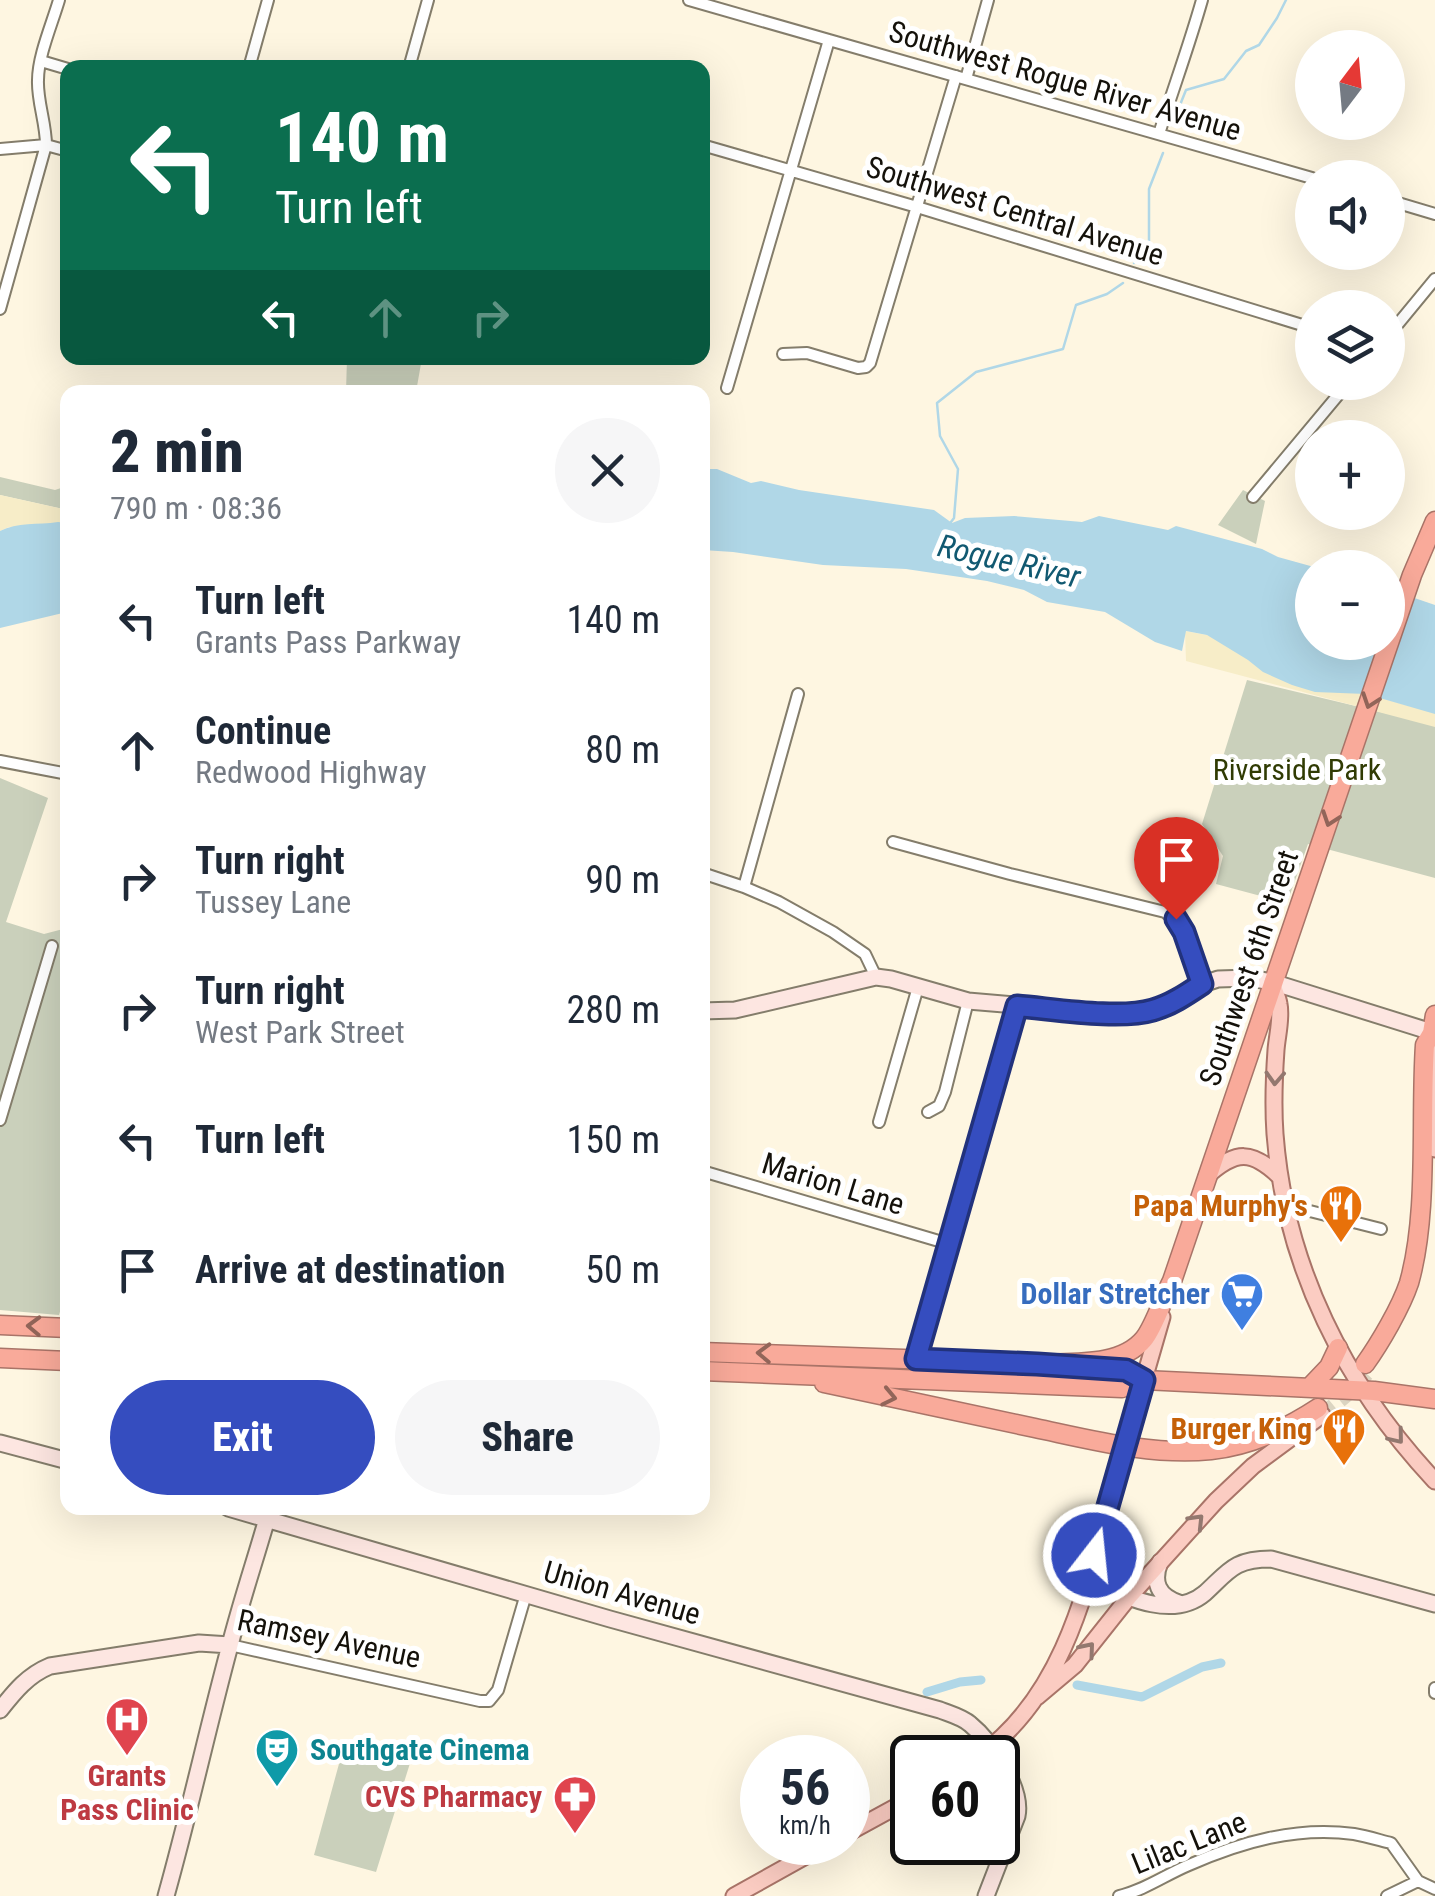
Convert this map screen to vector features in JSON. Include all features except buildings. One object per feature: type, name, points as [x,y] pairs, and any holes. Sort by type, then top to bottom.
[{"type":"highway","name":"Southwest 6th Street","points":[[1172,1281],[1412,575],[1435,521]]},
{"type":"highway","points":[[1368,1366],[1408,1286],[1415,1254],[1425,1045],[1434,1027]]},
{"type":"highway","points":[[1037,1364],[1103,1360],[1125,1354],[1144,1340],[1172,1281]]},
{"type":"highway","points":[[0,1325],[60,1328]]},
{"type":"highway","points":[[1309,1388],[1329,1366],[1338,1348]]},
{"type":"highway","points":[[710,1352],[1037,1364],[1126,1370],[1144,1380]]},
{"type":"highway","points":[[0,1358],[60,1360]]},
{"type":"highway","points":[[710,1371],[1122,1388],[1144,1380],[1362,1390],[1435,1399]]},
{"type":"highway","points":[[759,1372],[1167,1452],[1213,1450],[1252,1440],[1320,1411]]},
{"type":"main road","points":[[1272,982],[1280,1006],[1274,1086],[1280,1177],[1314,1298],[1362,1390],[1401,1444],[1435,1481]]},
{"type":"main road","points":[[1434,1027],[1435,1149]]},
{"type":"main road","points":[[1207,1176],[1223,1161],[1237,1156],[1253,1157],[1280,1177]]},
{"type":"main road","name":"Southwest 6th Street","points":[[1037,1697],[1067,1641],[1088,1579],[1172,1281]]},
{"type":"main road","points":[[1002,1735],[1075,1664],[1128,1597],[1253,1466],[1320,1411]]},
{"type":"main road","points":[[734,1896],[790,1865]]},
{"type":"street","points":[[0,309],[46,145],[38,86],[58,0]]},
{"type":"street","points":[[251,60],[268,0]]},
{"type":"street","points":[[411,60],[428,0]]},
{"type":"street","name":"Southwest Rogue River Avenue","points":[[689,0],[1295,173]]},
{"type":"street","points":[[783,354],[798,352],[850,367],[866,367],[988,0]]},
{"type":"street","points":[[1159,134],[1202,0]]},
{"type":"street","points":[[726,388],[828,40]]},
{"type":"street","points":[[41,61],[60,67]]},
{"type":"street","points":[[0,149],[46,145],[60,149]]},
{"type":"street","name":"Southwest Central Avenue","points":[[710,147],[917,206],[1295,323]]},
{"type":"street","points":[[1405,205],[1435,214]]},
{"type":"street","points":[[1405,315],[1435,278]]},
{"type":"street","points":[[1253,497],[1334,400]]},
{"type":"street","points":[[744,886],[798,694]]},
{"type":"street","points":[[0,761],[60,772]]},
{"type":"street","points":[[894,842],[1165,912],[1180,924],[1202,984]]},
{"type":"street","points":[[710,875],[744,886],[854,944],[865,954],[876,977]]},
{"type":"street","points":[[0,1120],[52,946]]},
{"type":"street","points":[[710,1010],[735,1010],[876,977],[968,1002],[1134,1014],[1166,1005],[1202,984],[1239,976],[1434,1027]]},
{"type":"street","points":[[879,1122],[918,987]]},
{"type":"street","points":[[928,1112],[939,1106],[946,1092],[968,1002]]},
{"type":"street","points":[[916,1359],[1017,1006]]},
{"type":"street","name":"Marion Lane","points":[[710,1173],[949,1244]]},
{"type":"street","points":[[1286,1205],[1381,1229]]},
{"type":"street","points":[[0,1442],[60,1459]]},
{"type":"street","points":[[166,1896],[267,1515]]},
{"type":"street","name":"Union Avenue","points":[[274,1515],[526,1594],[940,1710],[966,1720],[981,1735]]},
{"type":"street","points":[[1088,1579],[1128,1597],[1160,1605],[1179,1603],[1204,1593],[1228,1568],[1255,1559],[1270,1559],[1435,1604]]},
{"type":"street","points":[[1160,1562],[1156,1585],[1164,1596],[1179,1603]]},
{"type":"street","name":"Ramsey Avenue","points":[[0,1710],[18,1687],[50,1666],[199,1643],[230,1645],[489,1701],[498,1690],[526,1594]]},
{"type":"street","name":"Lilac Lane","points":[[1119,1896],[1136,1892],[1243,1843],[1294,1833],[1354,1834],[1391,1843],[1418,1882]]},
{"type":"street","points":[[986,1896],[997,1865]]},
{"type":"street","points":[[1387,1896],[1418,1882],[1435,1889]]},
{"type":"green space","points":[[347,365],[421,365],[417,385],[346,385]]},
{"type":"green space","points":[[0,477],[60,488],[60,508],[0,495]]},
{"type":"green space","points":[[1243,490],[1265,501],[1256,544],[1218,525]]},
{"type":"green space","name":"Riverside Park","points":[[1247,680],[1435,725],[1435,878],[1308,844],[1287,903],[1216,884],[1223,856],[1202,824]]},
{"type":"green space","points":[[0,778],[48,798],[6,922],[44,934],[60,930],[60,1312],[59,1315],[0,1310]]},
{"type":"green space","points":[[345,1742],[411,1760],[376,1872],[314,1855]]},
{"type":"sand","points":[[0,495],[60,508],[60,524],[0,531]]},
{"type":"sand","points":[[1185,631],[1207,635],[1366,694],[1435,713],[1435,727],[1186,661]]},
{"type":"water","name":"Rogue River","points":[[710,469],[751,483],[761,481],[934,510],[952,523],[965,518],[1014,516],[1082,522],[1099,516],[1168,530],[1176,526],[1262,549],[1295,562],[1295,660],[1405,660],[1405,595],[1435,605],[1435,714],[1366,694],[1315,692],[1263,672],[1207,635],[1186,631],[1182,651],[1155,642],[1105,612],[1047,602],[1024,590],[906,569],[823,565],[710,550]]},
{"type":"water","points":[[60,522],[60,614],[0,628],[0,531]]},
{"type":"waterway","points":[[1172,125],[1186,90],[1224,79],[1246,51],[1259,45],[1286,0]]},
{"type":"waterway","points":[[1134,263],[1149,246],[1149,189],[1163,153]]},
{"type":"waterway","name":"Rogue River","points":[[951,522],[958,469],[940,436],[937,403],[976,372],[1063,349],[1076,305],[1107,294],[1123,283]]},
{"type":"waterway","points":[[1077,1685],[1142,1697],[1202,1667],[1221,1663]]},
{"type":"waterway","points":[[927,1692],[981,1680]]},
{"type":"tunnel","points":[[1322,1415],[1371,1369]]},
{"type":"place","name":"Papa Murphy's","points":[[1341,1244]]},
{"type":"place","name":"Dollar Stretcher","points":[[1242,1332]]},
{"type":"place","name":"Burger King","points":[[1344,1467]]},
{"type":"place","name":"Grants Pass Clinic","points":[[127,1757]]},
{"type":"place","name":"Southgate Cinema","points":[[277,1788]]},
{"type":"place","name":"CVS Pharmacy","points":[[575,1835]]},
{"type":"route","points":[[1094,1555],[1144,1380],[1126,1370],[916,1359],[1017,1006],[1134,1014],[1181,998],[1202,984],[1176,919]]}]
